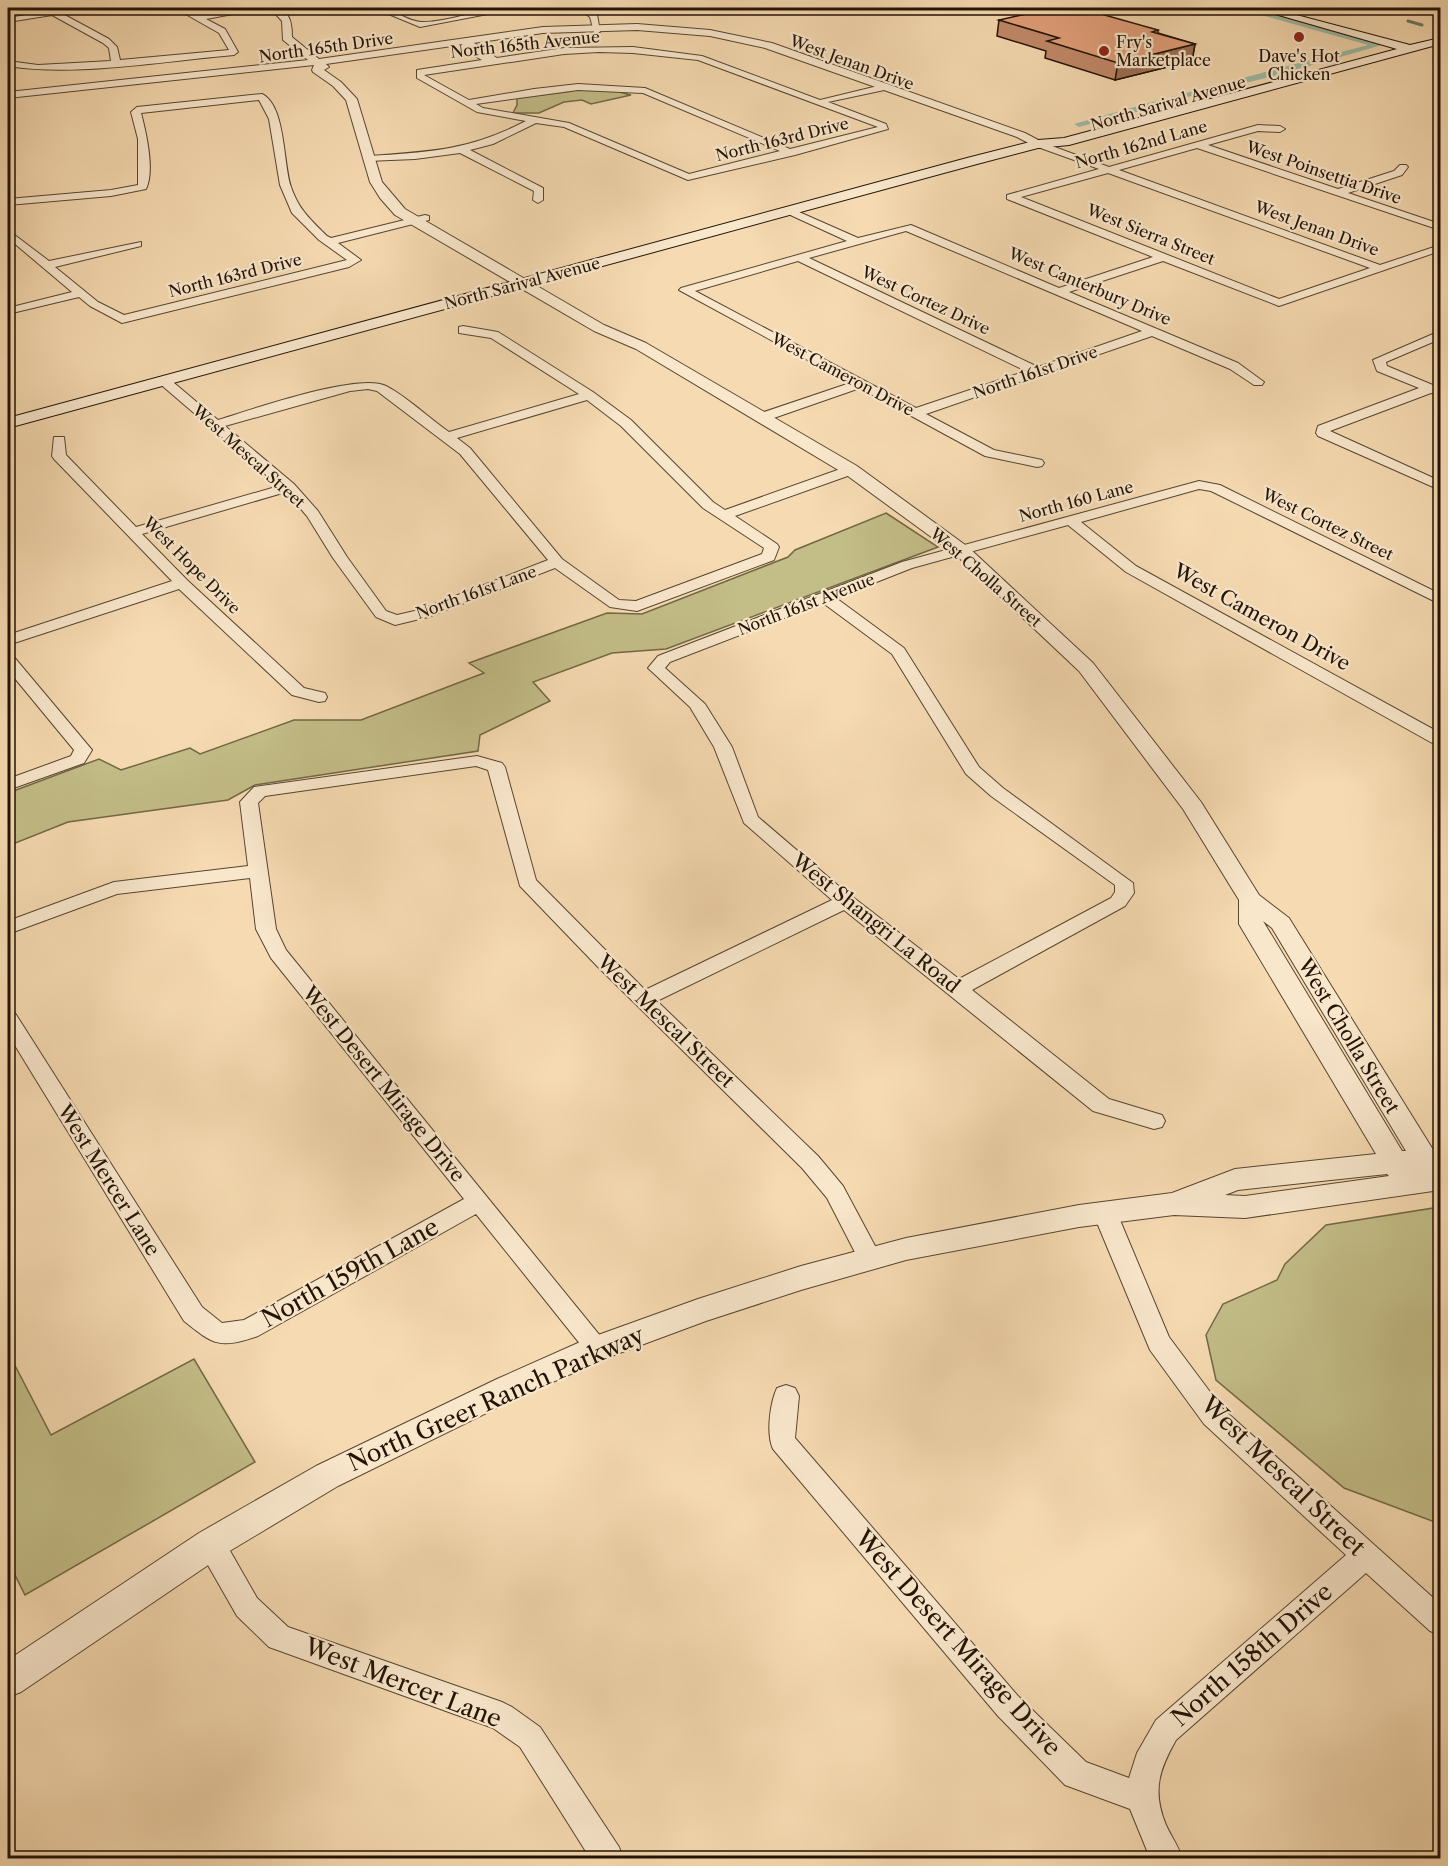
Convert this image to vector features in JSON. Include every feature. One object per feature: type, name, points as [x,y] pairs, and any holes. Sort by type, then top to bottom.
[{"type":"main road","points":[[1259,8],[1412,50],[1439,52]]},
{"type":"main road","points":[[1289,8],[1428,45],[1439,52]]},
{"type":"main road","name":"North Sarival Avenue","points":[[1038,144],[1050,136],[1440,30]]},
{"type":"main road","name":"North Sarival Avenue","points":[[8,423],[1038,144],[1064,142],[1440,41]]},
{"type":"main road","points":[[1143,121],[1139,118],[1179,106],[1171,103]]},
{"type":"street","points":[[8,20],[79,8]]},
{"type":"street","points":[[179,8],[200,18],[261,8]]},
{"type":"street","name":"West Cholla Street","points":[[274,8],[285,16],[290,25],[287,38],[318,64],[345,81],[364,102]]},
{"type":"street","points":[[378,8],[420,26],[515,8]]},
{"type":"street","points":[[581,8],[594,16],[597,28]]},
{"type":"street","points":[[53,12],[106,41],[113,47],[116,63]]},
{"type":"street","name":"North 165th Drive","points":[[21,67],[60,68],[234,51],[222,31],[200,18]]},
{"type":"street","name":"North 165th Drive","points":[[461,43],[509,34],[597,28],[651,29]]},
{"type":"street","name":"North 165th Drive","points":[[8,97],[318,64],[461,43],[597,28]]},
{"type":"street","name":"West Jenan Drive","points":[[651,29],[695,34],[751,45],[1038,144],[1382,269]]},
{"type":"street","points":[[461,43],[489,62]]},
{"type":"street","name":"North 165th Avenue","points":[[465,104],[420,76],[420,72],[564,51],[633,50],[699,58],[822,102]]},
{"type":"street","points":[[8,64],[21,67]]},
{"type":"street","name":"West Cholla Street","points":[[318,64],[317,70],[344,90],[351,99],[380,158],[376,182],[384,195],[400,212],[422,221],[528,281],[599,328],[636,343],[851,470],[962,551],[1086,667],[1193,807],[1251,900],[1281,923],[1436,1169]]},
{"type":"street","points":[[8,74],[21,67]]},
{"type":"street","points":[[465,104],[566,87],[605,85],[645,91],[792,153]]},
{"type":"street","points":[[822,102],[880,88]]},
{"type":"street","points":[[8,202],[111,193],[141,187],[144,182],[143,140],[136,112],[140,109],[262,97],[274,119],[285,185],[297,213],[313,230],[332,243],[422,221]]},
{"type":"street","name":"North 163rd Drive","points":[[536,119],[578,128],[688,177],[883,129],[883,126],[822,102]]},
{"type":"street","points":[[465,104],[480,110],[536,119]]},
{"type":"street","points":[[380,158],[460,149],[491,141],[536,119]]},
{"type":"street","name":"North 162nd Lane","points":[[1011,197],[1258,128],[1280,129]]},
{"type":"street","name":"West Poinsettia Drive","points":[[1198,145],[1440,227]]},
{"type":"street","points":[[460,149],[539,190],[538,200]]},
{"type":"street","points":[[1337,193],[1398,173],[1402,167]]},
{"type":"street","name":"West Cholla Street","points":[[394,189],[422,221]]},
{"type":"street","name":"West Sierra Street","points":[[1011,197],[1279,303],[1382,269]]},
{"type":"street","points":[[790,211],[857,241]]},
{"type":"street","name":"West Canterbury Drive","points":[[857,241],[907,227],[1234,366],[1258,382]]},
{"type":"street","points":[[8,233],[81,293]]},
{"type":"street","points":[[799,258],[857,241]]},
{"type":"street","name":"North 163rd Drive","points":[[81,293],[122,319],[334,268],[355,260],[332,243]]},
{"type":"street","points":[[48,265],[137,244]]},
{"type":"street","points":[[1382,269],[1440,248]]},
{"type":"street","points":[[1060,291],[1164,257]]},
{"type":"street","name":"West Cameron Drive","points":[[799,258],[685,290],[990,453],[1037,463]]},
{"type":"street","name":"West Cortez Drive","points":[[799,258],[1039,372]]},
{"type":"street","points":[[8,311],[81,293]]},
{"type":"street","points":[[217,424],[349,387],[368,385],[381,388],[465,452],[557,562],[615,604],[636,606],[769,557],[772,547],[708,505],[626,423],[589,394],[494,335],[463,330]]},
{"type":"street","name":"North 161st Drive","points":[[915,413],[1154,331]]},
{"type":"street","points":[[1436,390],[1381,368],[1379,360],[1440,335]]},
{"type":"street","name":"West Mescal Street","points":[[163,380],[289,487],[313,514],[340,558],[381,614],[395,620]]},
{"type":"street","points":[[763,417],[860,384]]},
{"type":"street","points":[[1436,390],[1323,429],[1323,433],[1440,486]]},
{"type":"street","points":[[447,437],[589,394]]},
{"type":"street","name":"West Hope Drive","points":[[59,440],[59,456],[182,583],[298,692],[319,696]]},
{"type":"street","points":[[725,515],[851,470]]},
{"type":"street","name":"North 160 Lane","points":[[962,551],[1199,486]]},
{"type":"street","name":"West Cortez Street","points":[[1199,486],[1215,488],[1440,600]]},
{"type":"street","points":[[133,532],[289,487]]},
{"type":"street","name":"West Cameron Drive","points":[[1070,520],[1131,569],[1440,740]]},
{"type":"street","name":"North 161st Avenue","points":[[656,668],[664,658],[823,596],[907,565],[962,551]]},
{"type":"street","name":"North 161st Lane","points":[[395,620],[423,614],[557,562]]},
{"type":"street","points":[[8,640],[182,583]]},
{"type":"street","points":[[823,596],[898,651],[972,770],[997,792],[1124,883],[1125,893],[1118,902],[957,988]]},
{"type":"street","points":[[8,660],[83,750],[78,759],[8,785]]},
{"type":"street","name":"West Shangri La Road","points":[[656,668],[697,704],[723,747],[750,819],[846,902],[957,988],[1101,1106],[1154,1121]]},
{"type":"street","name":"West Mescal Street","points":[[260,791],[477,761],[496,767],[527,882],[810,1162],[835,1192],[870,1259]]},
{"type":"street","name":"West Desert Mirage Drive","points":[[260,791],[249,802],[266,929],[278,953],[598,1348]]},
{"type":"street","points":[[8,928],[114,888],[258,871]]},
{"type":"street","name":"West Cholla Street","points":[[1251,900],[1251,924],[1402,1173]]},
{"type":"street","points":[[643,999],[846,902]]},
{"type":"street","name":"West Mercer Lane","points":[[8,1018],[193,1314],[218,1334]]},
{"type":"street","name":"North Greer Ranch Parkway","points":[[8,1680],[211,1544],[327,1476],[508,1388],[598,1348],[710,1308],[870,1259],[928,1244],[1105,1213],[1174,1204],[1245,1207],[1402,1173],[1436,1169]]},
{"type":"street","name":"North 159th Lane","points":[[218,1334],[249,1329],[479,1201]]},
{"type":"street","name":"West Mescal Street","points":[[1105,1213],[1159,1343],[1213,1416],[1440,1623]]},
{"type":"street","name":"West Desert Mirage Drive","points":[[786,1396],[782,1442],[1008,1706],[1076,1774],[1143,1798]]},
{"type":"street","name":"West Mercer Lane","points":[[211,1544],[247,1606],[279,1636],[502,1717],[530,1737],[608,1858]]},
{"type":"street","name":"North 158th Drive","points":[[1143,1798],[1146,1770],[1166,1730],[1366,1555]]},
{"type":"street","points":[[1143,1798],[1156,1841],[1167,1858]]},
{"type":"shaded area","points":[[573,88],[604,88],[631,95],[591,104],[582,100],[564,102],[539,113],[513,113],[517,105],[517,98],[572,91]]},
{"type":"shaded area","points":[[886,513],[938,547],[666,649],[612,653],[533,682],[550,701],[480,735],[478,751],[255,785],[228,800],[68,822],[8,846],[8,793],[99,759],[121,770],[190,748],[200,754],[294,720],[361,720],[484,673],[469,663],[607,613],[642,614],[788,557],[795,550]]},
{"type":"shaded area","points":[[1440,1207],[1440,1524],[1344,1488],[1216,1380],[1206,1335],[1223,1304],[1277,1280],[1285,1264],[1326,1225]]},
{"type":"shaded area","points":[[8,1352],[51,1435],[194,1359],[255,1462],[25,1595],[8,1561]]},
{"type":"building","points":[[1054,8],[1094,12],[1158,30],[1152,32],[1195,44],[1118,63],[1047,41],[1059,38],[999,20]]},
{"type":"waterway","points":[[1240,8],[1378,45],[1267,75]]},
{"type":"waterway","points":[[1408,21],[1422,25]]},
{"type":"waterway","points":[[1174,99],[1260,76]]},
{"type":"waterway","points":[[1079,124],[1163,102]]},
{"type":"place","name":"Dave's Hot Chicken","points":[[1299,37]]},
{"type":"place","name":"Fry's Marketplace","points":[[1104,51]]}]
